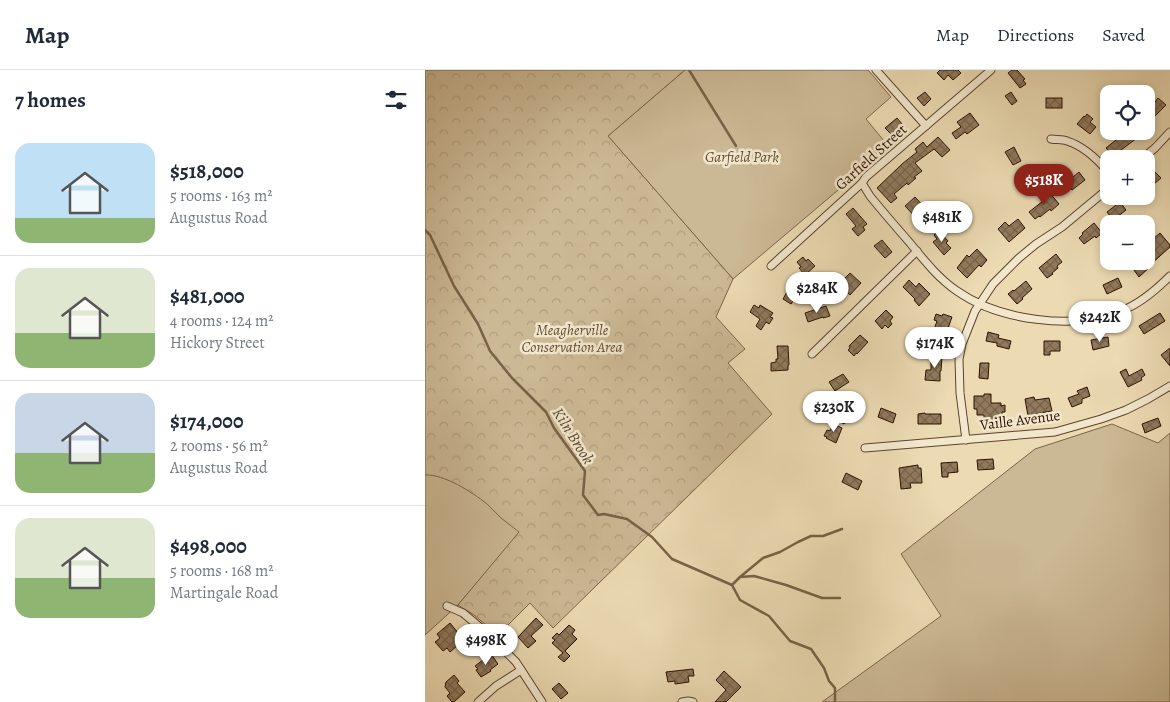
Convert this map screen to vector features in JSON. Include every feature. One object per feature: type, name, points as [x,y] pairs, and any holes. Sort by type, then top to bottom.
[{"type":"street","points":[[876,70],[926,126]]},
{"type":"street","name":"Garfield Street","points":[[771,266],[862,183],[866,177],[991,70]]},
{"type":"street","points":[[1153,150],[1170,132]]},
{"type":"street","points":[[1051,139],[1067,141],[1081,148],[1100,162]]},
{"type":"street","points":[[862,183],[870,196],[935,273],[958,292],[1003,314],[1039,320],[1079,321],[1100,318],[1121,312],[1155,290],[1170,276]]},
{"type":"street","points":[[966,440],[960,393],[959,359],[962,344],[975,311],[993,284],[1019,258],[1062,227],[1100,195]]},
{"type":"street","points":[[812,354],[917,251]]},
{"type":"street","name":"Vaille Avenue","points":[[865,448],[1055,432],[1126,410],[1170,386]]},
{"type":"street","points":[[447,606],[463,613],[488,634],[516,662],[542,702]]},
{"type":"street","points":[[478,702],[496,686],[521,670]]},
{"type":"street","points":[[682,702],[693,702]]},
{"type":"green space","name":"Meagherville Conservation Area","points":[[425,70],[685,70],[608,136],[733,279],[716,317],[745,349],[728,363],[772,414],[553,628],[530,603],[498,635],[474,615],[458,605],[519,532],[487,504],[466,489],[441,477],[425,475]]},
{"type":"green space","name":"Garfield Park","points":[[685,70],[868,70],[891,97],[866,119],[889,147],[733,279],[608,136]]},
{"type":"green space","points":[[425,393],[533,517],[458,605],[425,635]]},
{"type":"green space","points":[[1112,424],[1158,443],[1170,433],[1170,702],[822,702],[941,616],[901,554],[1035,449]]},
{"type":"building","points":[[940,70],[958,70],[961,73],[953,80],[948,75],[944,80],[937,73]]},
{"type":"building","points":[[1012,70],[1017,70],[1025,79],[1023,80],[1026,84],[1020,88],[1008,73]]},
{"type":"building","points":[[925,92],[931,99],[924,106],[917,98]]},
{"type":"building","points":[[1011,92],[1017,101],[1012,105],[1005,96]]},
{"type":"building","points":[[1046,98],[1062,98],[1062,108],[1046,108]]},
{"type":"building","points":[[1158,98],[1166,105],[1155,116],[1155,102]]},
{"type":"building","points":[[970,113],[979,125],[956,139],[952,133],[961,127],[957,122]]},
{"type":"building","points":[[1087,114],[1093,119],[1090,122],[1096,127],[1090,134],[1077,124]]},
{"type":"building","points":[[897,118],[903,125],[892,135],[885,128]]},
{"type":"building","points":[[938,137],[950,150],[942,157],[934,149],[915,163],[922,171],[908,185],[907,183],[894,194],[897,198],[891,203],[877,188],[917,152],[915,149],[923,142],[927,147]]},
{"type":"building","points":[[1116,140],[1134,140],[1121,150],[1108,150],[1106,148]]},
{"type":"building","points":[[1014,147],[1021,161],[1013,165],[1005,152]]},
{"type":"building","points":[[1079,172],[1085,180],[1072,190],[1063,179],[1070,173],[1073,177]]},
{"type":"building","points":[[1155,172],[1161,178],[1155,183]]},
{"type":"building","points":[[1049,192],[1059,204],[1051,211],[1050,209],[1035,219],[1029,212],[1043,201],[1041,199]]},
{"type":"building","points":[[915,197],[931,214],[921,223],[905,206]]},
{"type":"building","points":[[1116,205],[1122,205],[1126,210],[1120,215],[1109,215],[1107,212]]},
{"type":"building","points":[[853,208],[867,224],[863,227],[865,230],[858,236],[852,229],[856,226],[846,214]]},
{"type":"building","points":[[1018,219],[1025,228],[1009,242],[998,229],[1005,222],[1009,226]]},
{"type":"building","points":[[1094,223],[1100,230],[1100,235],[1084,244],[1079,238]]},
{"type":"building","points":[[939,231],[948,241],[946,243],[951,248],[944,255],[933,242],[937,239],[934,235]]},
{"type":"building","points":[[1160,233],[1170,247],[1155,260],[1155,237]]},
{"type":"building","points":[[882,240],[892,252],[885,258],[874,246]]},
{"type":"building","points":[[977,249],[987,260],[981,267],[979,265],[967,278],[957,268],[967,255],[969,257]]},
{"type":"building","points":[[1056,254],[1062,262],[1057,266],[1058,268],[1053,274],[1047,278],[1039,268]]},
{"type":"building","points":[[803,257],[815,266],[805,275],[797,262]]},
{"type":"building","points":[[1134,270],[1147,270],[1139,277]]},
{"type":"building","points":[[850,273],[861,283],[850,295],[839,284]]},
{"type":"building","points":[[1118,278],[1122,287],[1107,294],[1103,285]]},
{"type":"building","points":[[909,280],[916,287],[919,283],[930,294],[919,306],[903,287]]},
{"type":"building","points":[[1026,281],[1032,289],[1017,304],[1008,294]]},
{"type":"building","points":[[788,290],[797,295],[791,304],[783,299]]},
{"type":"building","points":[[754,305],[759,308],[760,305],[773,313],[770,317],[773,318],[769,324],[766,322],[761,330],[756,326],[760,319],[750,312]]},
{"type":"building","points":[[826,306],[830,316],[808,322],[805,313]]},
{"type":"building","points":[[886,310],[893,317],[890,321],[892,324],[888,328],[885,325],[882,329],[875,321]]},
{"type":"building","points":[[1160,313],[1165,321],[1144,334],[1139,326]]},
{"type":"building","points":[[936,314],[952,317],[946,334],[944,334],[942,339],[932,335],[937,321],[934,320]]},
{"type":"building","points":[[988,332],[999,335],[998,338],[1011,341],[1009,349],[997,346],[997,343],[986,341]]},
{"type":"building","points":[[860,335],[868,342],[854,356],[848,350],[849,346]]},
{"type":"building","points":[[1108,337],[1109,346],[1093,350],[1091,340]]},
{"type":"building","points":[[1044,341],[1060,341],[1060,351],[1050,351],[1050,355],[1044,355]]},
{"type":"building","points":[[777,346],[788,346],[788,370],[771,371],[771,363],[776,362],[776,359],[778,359]]},
{"type":"building","points":[[1170,348],[1170,366],[1161,355]]},
{"type":"building","points":[[931,356],[942,356],[940,381],[925,380],[926,370],[931,370]]},
{"type":"building","points":[[980,363],[989,363],[988,379],[979,378]]},
{"type":"building","points":[[1126,369],[1129,376],[1142,369],[1145,375],[1141,378],[1142,380],[1128,387],[1120,372]]},
{"type":"building","points":[[843,374],[849,382],[835,391],[829,382]]},
{"type":"building","points":[[1087,387],[1090,396],[1082,399],[1082,403],[1072,407],[1068,398],[1079,394],[1077,391]]},
{"type":"building","points":[[984,394],[991,394],[991,403],[1001,403],[1001,406],[1005,405],[1005,412],[1002,412],[1002,418],[990,420],[984,419],[984,415],[977,415],[977,409],[974,409],[974,396],[984,396]]},
{"type":"building","points":[[1034,397],[1035,400],[1049,398],[1052,411],[1028,416],[1025,399]]},
{"type":"building","points":[[881,408],[896,414],[893,423],[878,417]]},
{"type":"building","points":[[847,411],[851,420],[843,424],[839,415]]},
{"type":"building","points":[[918,414],[941,414],[941,424],[918,424]]},
{"type":"building","points":[[1158,418],[1161,426],[1145,433],[1142,424]]},
{"type":"building","points":[[833,424],[842,428],[836,443],[824,436],[827,430],[830,431]]},
{"type":"building","points":[[993,459],[994,469],[978,470],[977,460]]},
{"type":"building","points":[[957,462],[958,472],[948,473],[948,477],[942,477],[941,463]]},
{"type":"building","points":[[918,465],[918,468],[921,468],[922,483],[910,483],[911,488],[901,489],[899,468]]},
{"type":"building","points":[[846,473],[862,481],[858,490],[842,482]]},
{"type":"building","points":[[536,618],[543,625],[531,636],[536,641],[528,648],[518,637]]},
{"type":"building","points":[[450,623],[459,634],[460,632],[466,638],[450,652],[447,648],[443,651],[435,642],[440,638],[437,634]]},
{"type":"building","points":[[569,625],[575,630],[572,634],[577,639],[565,651],[570,656],[564,662],[558,657],[563,653],[552,643],[555,640],[552,638],[557,633],[559,635]]},
{"type":"building","points":[[491,654],[498,664],[481,677],[475,666]]},
{"type":"building","points":[[693,669],[694,676],[688,676],[689,682],[675,684],[675,681],[668,682],[666,672]]},
{"type":"building","points":[[724,671],[741,687],[726,702],[715,702],[726,690],[716,680]]},
{"type":"building","points":[[454,675],[459,681],[457,683],[465,692],[452,702],[447,696],[450,693],[445,687],[446,682]]},
{"type":"building","points":[[559,683],[568,693],[561,699],[552,689]]},
{"type":"waterway","points":[[689,70],[736,146]]},
{"type":"waterway","name":"Kiln Brook","points":[[425,230],[430,235],[454,286],[478,324],[490,351],[512,378],[546,412],[554,428],[585,471],[583,495],[598,515],[604,514],[627,519],[652,537],[672,559],[732,585],[740,600],[769,616],[790,641],[811,649],[835,688],[835,702]]},
{"type":"waterway","points":[[740,577],[763,558],[780,552],[811,536],[823,536],[842,529]]},
{"type":"waterway","points":[[732,585],[740,577],[754,576],[822,598],[840,598]]}]
